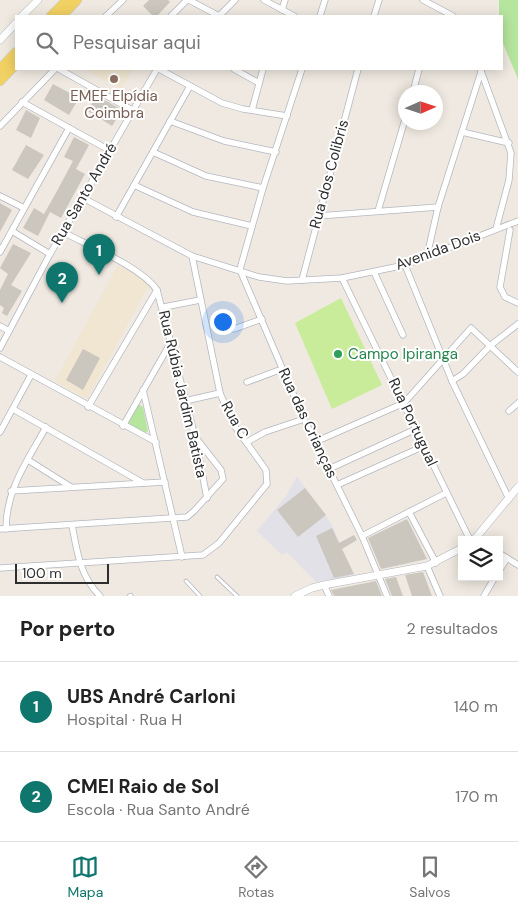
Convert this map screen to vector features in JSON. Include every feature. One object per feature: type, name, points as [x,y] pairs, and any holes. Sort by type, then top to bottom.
[{"type":"main road","points":[[52,15],[67,0]]},
{"type":"main road","points":[[63,15],[77,0]]},
{"type":"main road","points":[[0,68],[15,53]]},
{"type":"main road","points":[[0,81],[15,65]]},
{"type":"street","points":[[23,15],[38,0]]},
{"type":"street","points":[[107,15],[123,0]]},
{"type":"street","points":[[172,15],[188,0],[217,15]]},
{"type":"street","points":[[220,15],[235,0]]},
{"type":"street","points":[[264,0],[292,15]]},
{"type":"street","points":[[282,10],[285,0]]},
{"type":"street","points":[[320,15],[325,0]]},
{"type":"street","points":[[374,15],[379,0]]},
{"type":"street","points":[[423,0],[451,15]]},
{"type":"street","points":[[435,15],[437,8]]},
{"type":"street","points":[[0,40],[15,24]]},
{"type":"street","points":[[0,126],[54,70]]},
{"type":"street","points":[[61,70],[132,110]]},
{"type":"street","name":"Rua Santo André","points":[[0,348],[50,254],[132,110],[157,70]]},
{"type":"street","points":[[160,70],[230,106],[287,116]]},
{"type":"street","points":[[236,70],[259,83]]},
{"type":"street","points":[[252,110],[263,70]]},
{"type":"street","points":[[240,270],[263,188],[302,70]]},
{"type":"street","name":"Rua dos Colibris","points":[[302,280],[358,70]]},
{"type":"street","points":[[414,85],[420,70]]},
{"type":"street","points":[[427,256],[438,207],[481,70]]},
{"type":"street","points":[[481,70],[509,143],[512,162],[496,229]]},
{"type":"street","points":[[116,216],[190,86]]},
{"type":"street","points":[[22,102],[109,150]]},
{"type":"street","points":[[170,121],[224,142],[276,152]]},
{"type":"street","points":[[0,252],[69,128]]},
{"type":"street","points":[[378,211],[402,130]]},
{"type":"street","points":[[462,132],[509,143]]},
{"type":"street","points":[[153,152],[206,176],[263,188]]},
{"type":"street","points":[[134,185],[193,212],[252,226]]},
{"type":"street","points":[[0,196],[24,208]]},
{"type":"street","name":"Avenida Dois","points":[[83,198],[192,256],[270,279],[342,278],[374,272],[405,265],[496,229],[518,231]]},
{"type":"street","points":[[318,216],[438,207]]},
{"type":"street","points":[[496,229],[518,221]]},
{"type":"street","points":[[510,230],[500,287],[505,297],[518,303]]},
{"type":"street","points":[[12,231],[50,254]]},
{"type":"street","points":[[63,232],[135,270],[147,278],[157,290],[88,407]]},
{"type":"street","name":"Rua C","points":[[182,557],[203,555],[219,543],[267,484],[266,470],[234,424],[220,393],[192,256]]},
{"type":"street","points":[[405,265],[442,359],[509,498]]},
{"type":"street","name":"Rua das Crianças","points":[[240,270],[304,419],[362,536],[387,596]]},
{"type":"street","points":[[374,272],[403,335]]},
{"type":"street","name":"Rua Portugual","points":[[342,278],[446,493],[473,536]]},
{"type":"street","name":"Rua Rúbia Jardim Batista","points":[[157,290],[164,307],[195,437],[207,498]]},
{"type":"street","points":[[164,307],[200,300]]},
{"type":"street","points":[[234,329],[262,319]]},
{"type":"street","points":[[452,381],[470,368],[491,345],[518,324]]},
{"type":"street","points":[[0,326],[9,332]]},
{"type":"street","points":[[315,442],[404,403],[424,383],[442,359],[469,329],[473,329],[518,372]]},
{"type":"street","points":[[123,426],[171,342]]},
{"type":"street","points":[[0,357],[88,407],[156,442]]},
{"type":"street","points":[[247,382],[282,368]]},
{"type":"street","points":[[0,432],[32,375]]},
{"type":"street","points":[[0,568],[182,557],[175,519],[144,390]]},
{"type":"street","points":[[185,401],[220,393]]},
{"type":"street","points":[[509,411],[518,403]]},
{"type":"street","points":[[13,409],[143,483]]},
{"type":"street","points":[[247,442],[265,432],[304,419]]},
{"type":"street","points":[[46,427],[12,491],[3,529],[186,517],[221,484],[224,475],[195,437]]},
{"type":"street","points":[[329,469],[416,429]]},
{"type":"street","points":[[337,485],[424,446]]},
{"type":"street","points":[[28,460],[71,487]]},
{"type":"street","points":[[12,491],[165,482]]},
{"type":"street","points":[[477,536],[518,487]]},
{"type":"street","points":[[362,536],[446,493]]},
{"type":"street","points":[[409,512],[436,563]]},
{"type":"street","points":[[72,524],[80,564],[87,580],[100,596]]},
{"type":"street","points":[[295,596],[324,584],[427,566],[458,550]]},
{"type":"street","points":[[503,556],[518,565]]},
{"type":"street","points":[[503,564],[507,558]]},
{"type":"street","points":[[427,566],[440,596]]},
{"type":"street","points":[[484,596],[493,581]]},
{"type":"street","points":[[324,584],[329,596]]},
{"type":"lane","points":[[217,576],[237,596]]},
{"type":"lane","points":[[186,581],[200,596]]},
{"type":"shaded area","name":"EMEF Elpídia Coimbra","points":[[87,70],[131,70],[121,89]]},
{"type":"shaded area","points":[[118,265],[150,283],[87,399],[55,381]]},
{"type":"shaded area","points":[[297,476],[332,525],[354,576],[316,582],[287,552],[282,555],[257,531],[286,496]]},
{"type":"green space","points":[[499,0],[518,0],[518,79],[503,43],[503,15],[499,15]]},
{"type":"green space","name":"Campo Ipiranga","points":[[341,298],[382,385],[332,409],[295,323]]},
{"type":"green space","points":[[138,404],[143,407],[148,431],[145,433],[126,424]]},
{"type":"building","points":[[149,0],[168,0],[170,2],[158,15],[152,15],[143,6]]},
{"type":"building","points":[[53,84],[79,98],[69,115],[44,100]]},
{"type":"building","points":[[96,95],[122,110],[112,126],[88,111]]},
{"type":"building","points":[[26,110],[40,118],[31,138],[16,130]]},
{"type":"building","points":[[74,137],[89,145],[76,169],[85,174],[61,218],[50,212],[38,236],[23,228],[34,208],[44,214],[57,191],[73,161],[64,157]]},
{"type":"building","points":[[26,145],[44,155],[28,179],[12,170]]},
{"type":"building","points":[[0,203],[12,210],[0,232]]},
{"type":"building","points":[[13,244],[31,253],[11,285],[22,291],[7,316],[2,313],[4,308],[0,305],[0,290],[8,274],[0,268]]},
{"type":"building","points":[[83,349],[100,358],[83,390],[66,380]]},
{"type":"building","points":[[305,488],[326,515],[298,537],[277,510]]},
{"type":"building","points":[[407,519],[427,559],[381,569],[368,538]]},
{"type":"building","points":[[332,528],[339,543],[354,535],[357,540],[342,549],[354,574],[334,578],[316,536]]},
{"type":"building","points":[[423,572],[432,596],[412,596],[405,575]]},
{"type":"building","points":[[396,577],[403,596],[392,596],[385,579]]},
{"type":"building","points":[[376,581],[382,596],[334,596],[331,590]]},
{"type":"place","name":"EMEF Elpídia Coimbra","points":[[114,79]]},
{"type":"place","name":"UBS André Carloni","points":[[99,275]]},
{"type":"place","name":"CMEI Raio de Sol","points":[[62,303]]},
{"type":"place","name":"Campo Ipiranga","points":[[338,354]]}]
